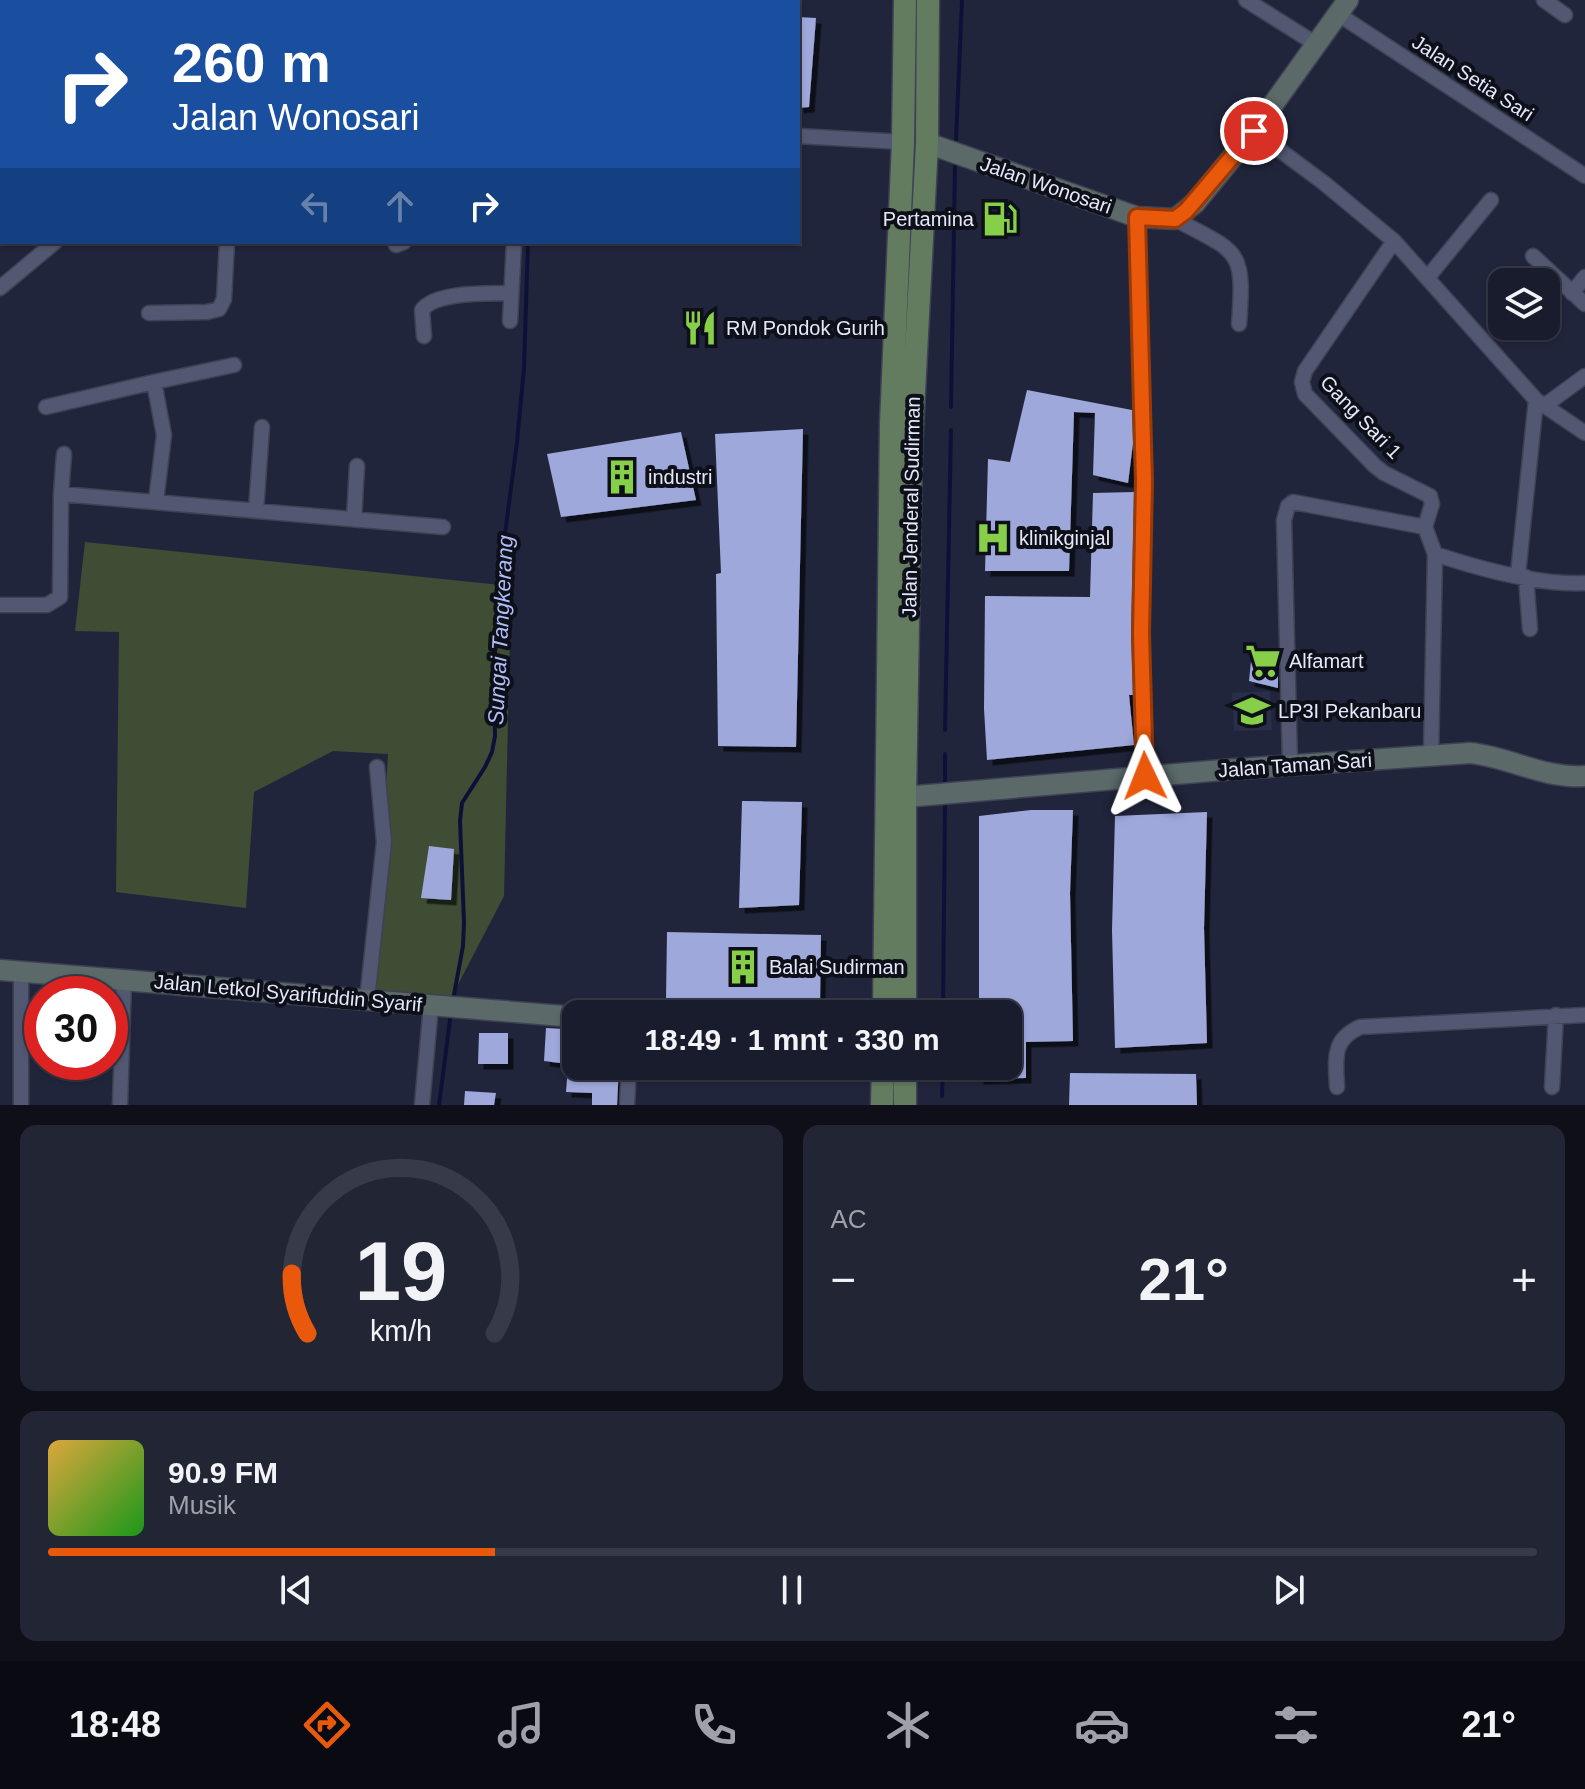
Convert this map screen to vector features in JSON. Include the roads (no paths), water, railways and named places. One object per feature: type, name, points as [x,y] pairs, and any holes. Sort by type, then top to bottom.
[{"type":"main road","name":"Jalan Jenderal Sudirman","points":[[884,1000],[891,424],[903,142],[905,0]]},
{"type":"main road","name":"Jalan Jenderal Sudirman","points":[[905,1000],[911,449],[927,143],[928,0]]},
{"type":"main road","points":[[882,1105],[883,1080]]},
{"type":"main road","points":[[905,1080],[905,1105]]},
{"type":"street","points":[[1246,0],[1316,44]]},
{"type":"street","points":[[1544,0],[1565,15]]},
{"type":"street","points":[[1239,324],[1242,292],[1236,257],[1223,246],[1175,219],[1195,203],[1254,131],[1343,7]]},
{"type":"street","name":"Jalan Setia Sari","points":[[1343,7],[1585,176]]},
{"type":"street","points":[[1254,131],[1394,241],[1540,403],[1585,433]]},
{"type":"street","points":[[800,136],[903,142]]},
{"type":"street","name":"Jalan Wonosari","points":[[927,143],[1137,217],[1175,219]]},
{"type":"street","points":[[1428,277],[1491,200]]},
{"type":"street","points":[[1137,217],[1144,482],[1141,634],[1145,776]]},
{"type":"street","name":"Gang Sari 1","points":[[1394,241],[1305,371],[1302,382],[1305,394],[1375,466],[1430,496],[1432,504],[1425,527]]},
{"type":"street","points":[[0,288],[53,244]]},
{"type":"street","points":[[149,313],[219,309],[224,299],[227,244]]},
{"type":"street","points":[[510,321],[514,244]]},
{"type":"street","points":[[1533,256],[1585,304]]},
{"type":"street","points":[[1572,293],[1585,277]]},
{"type":"street","points":[[424,336],[422,310],[428,303],[452,296],[511,293]]},
{"type":"street","points":[[46,407],[234,365]]},
{"type":"street","points":[[1540,403],[1585,376]]},
{"type":"street","points":[[154,382],[164,435],[156,501]]},
{"type":"street","points":[[1530,629],[1522,576],[1540,403]]},
{"type":"street","points":[[256,510],[262,427]]},
{"type":"street","points":[[0,605],[47,605],[60,597],[64,454]]},
{"type":"street","points":[[354,519],[357,466]]},
{"type":"street","points":[[61,494],[443,527]]},
{"type":"street","points":[[1290,765],[1284,520],[1288,506],[1293,502],[1425,527],[1435,554],[1431,755]]},
{"type":"street","points":[[1435,554],[1464,564],[1522,576],[1585,583]]},
{"type":"street","name":"Jalan Taman Sari","points":[[905,797],[1470,753],[1490,755],[1562,777],[1585,776]]},
{"type":"street","points":[[367,1000],[384,842],[377,767]]},
{"type":"street","name":"Jalan Letkol Syarifuddin Syarif","points":[[0,970],[78,976]]},
{"type":"street","points":[[21,971],[21,1105]]},
{"type":"street","name":"Jalan Letkol Syarifuddin Syarif","points":[[128,980],[562,1016]]},
{"type":"street","points":[[422,1105],[434,1005]]},
{"type":"street","points":[[1552,1087],[1556,1015]]},
{"type":"street","points":[[1337,1087],[1336,1061],[1340,1041],[1347,1033],[1360,1027],[1585,1015]]},
{"type":"street","points":[[120,1105],[121,1080]]},
{"type":"street","points":[[627,1105],[628,1080]]},
{"type":"waterway","points":[[956,140],[962,0]]},
{"type":"waterway","points":[[951,407],[955,164]]},
{"type":"waterway","name":"Sungai Tangkerang","points":[[453,1000],[463,946],[462,803],[485,767],[495,736],[494,667],[500,572],[524,368],[528,244]]},
{"type":"waterway","points":[[945,730],[951,430]]},
{"type":"waterway","points":[[945,754],[945,783]]},
{"type":"waterway","points":[[943,1000],[945,803]]},
{"type":"waterway","name":"Sungai Tangkerang","points":[[439,1105],[451,1012]]},
{"type":"waterway","points":[[942,1096],[943,1080]]},
{"type":"place","name":"Pertamina","points":[[1000,219]]},
{"type":"place","name":"RM Pondok Gurih","points":[[700,328]]},
{"type":"place","name":"industri","points":[[622,477]]},
{"type":"place","name":"klinikginjal","points":[[993,538]]},
{"type":"place","name":"Alfamart","points":[[1263,661]]},
{"type":"place","name":"LP3I Pekanbaru","points":[[1252,711]]},
{"type":"place","name":"Balai Sudirman","points":[[743,967]]}]
